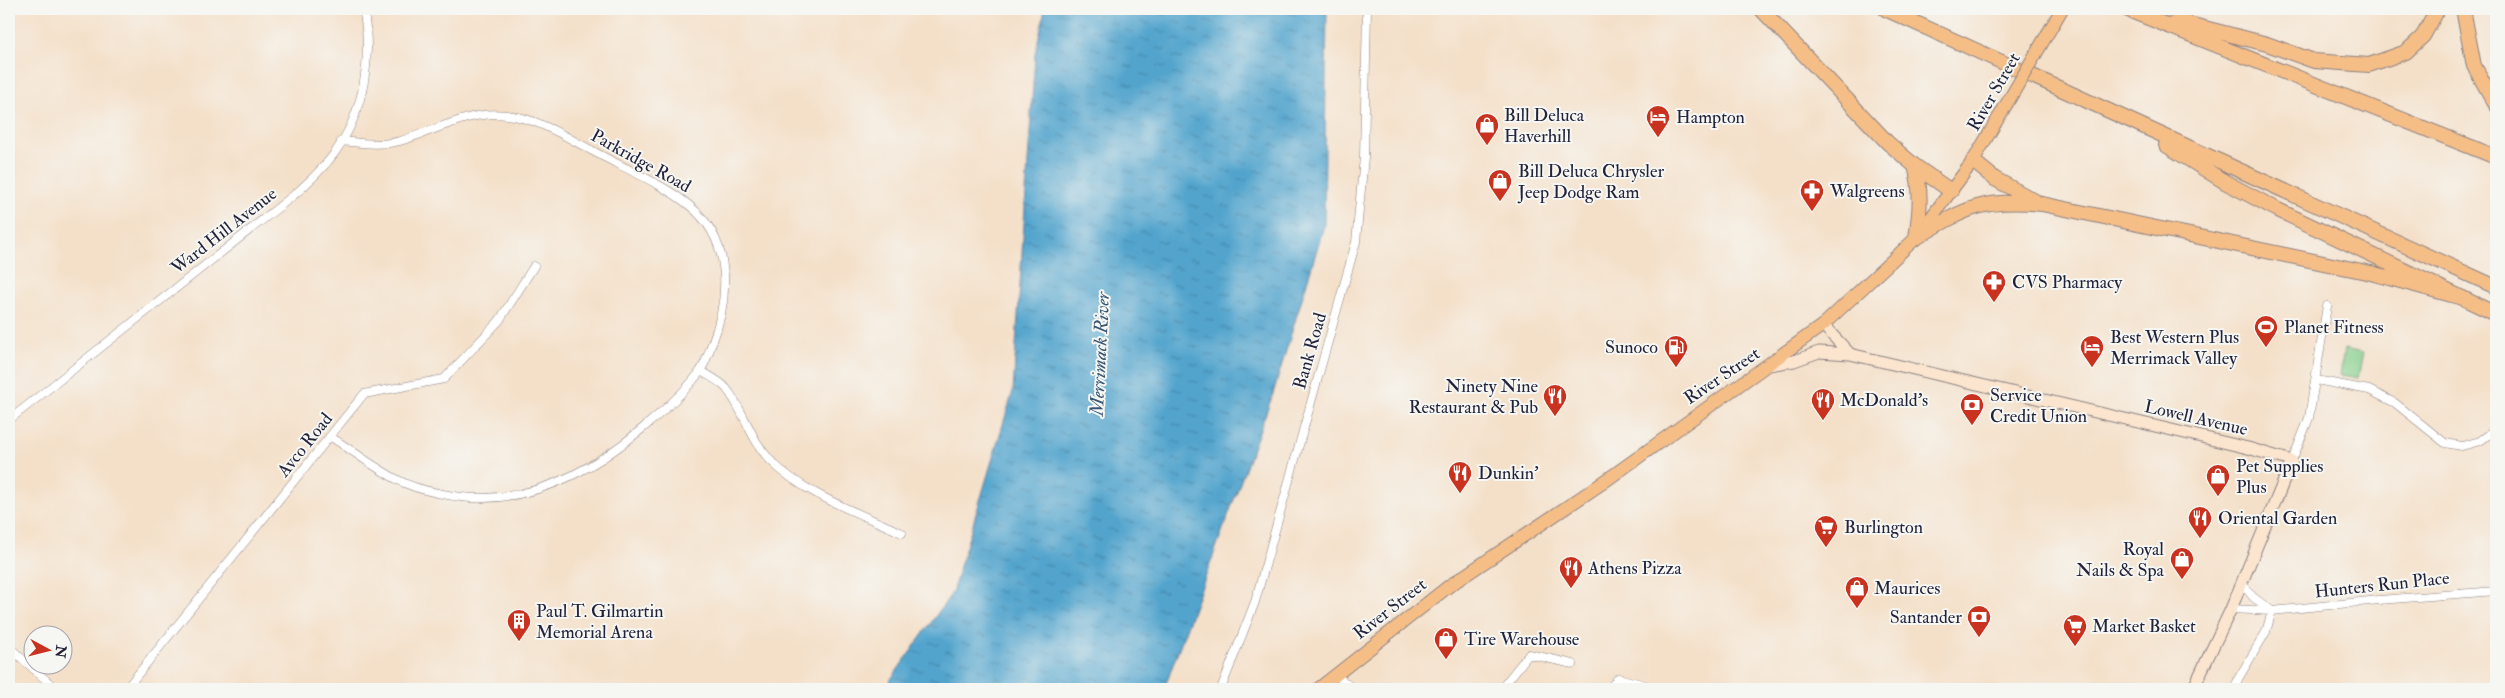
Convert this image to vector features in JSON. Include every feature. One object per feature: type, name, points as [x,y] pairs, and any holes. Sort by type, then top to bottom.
[{"type":"highway","points":[[1760,9],[1881,136],[1915,166],[1951,190]]},
{"type":"highway","points":[[1885,9],[2496,287]]},
{"type":"highway","points":[[2126,9],[2267,44],[2314,61],[2369,65],[2406,52],[2423,36],[2438,9]]},
{"type":"highway","points":[[2126,9],[2496,157]]},
{"type":"highway","points":[[2462,9],[2474,66],[2496,105]]},
{"type":"highway","points":[[2121,116],[2225,182],[2336,239],[2406,269],[2496,314]]},
{"type":"highway","points":[[1973,161],[1995,179],[2042,204]]},
{"type":"highway","points":[[1915,166],[1920,184],[1921,206],[1916,238]]},
{"type":"highway","points":[[1916,238],[1949,218],[1976,206],[1997,202],[2042,204],[2371,272],[2463,298]]},
{"type":"main road","name":"River Street","points":[[1318,689],[1448,586],[1600,484],[1823,325],[1916,238],[1973,161],[2062,9]]},
{"type":"main road","points":[[1823,325],[1850,354]]},
{"type":"main road","name":"Lowell Avenue","points":[[1769,365],[1794,361],[1819,352],[1850,354],[2248,448],[2292,462]]},
{"type":"main road","points":[[2193,689],[2231,609],[2292,462]]},
{"type":"street","name":"Ward Hill Avenue","points":[[9,420],[294,195],[320,171],[342,141],[359,104],[367,49],[363,9]]},
{"type":"street","name":"Bank Road","points":[[1220,689],[1255,602],[1356,242],[1364,157],[1367,9]]},
{"type":"street","name":"Parkridge Road","points":[[331,437],[400,481],[440,493],[482,499],[518,496],[553,485],[592,467],[633,436],[673,402],[701,371],[721,323],[726,293],[722,256],[710,231],[691,207],[656,184],[528,119],[494,114],[465,117],[400,141],[380,144],[342,141]]},
{"type":"street","name":"Avco Road","points":[[126,689],[364,394],[444,378],[499,321],[534,266]]},
{"type":"street","points":[[2292,462],[2309,418],[2326,306]]},
{"type":"street","points":[[701,371],[725,386],[741,410],[754,438],[769,459],[794,482],[902,533]]},
{"type":"street","points":[[2316,380],[2369,390],[2395,403],[2445,443],[2462,446],[2480,441],[2494,433],[2496,422]]},
{"type":"street","points":[[2235,689],[2238,680],[2266,632],[2272,611],[2253,596],[2242,583]]},
{"type":"street","name":"Hunters Run Place","points":[[2231,609],[2272,611],[2378,600],[2496,591]]},
{"type":"street","points":[[9,647],[56,689]]},
{"type":"street","points":[[1501,689],[1529,654],[1573,664]]},
{"type":"street","points":[[1335,675],[1354,689]]},
{"type":"street","points":[[1609,689],[1618,678],[1661,689]]},
{"type":"green space","points":[[2344,349],[2363,353],[2358,378],[2340,375]]},
{"type":"water","name":"Merrimack River","points":[[1045,9],[1327,9],[1324,226],[1273,394],[1164,689],[884,689],[952,593],[1013,391],[1035,54]]},
{"type":"place","name":"Hampton","points":[[1658,138]]},
{"type":"place","name":"Bill Deluca Haverhill","points":[[1487,146]]},
{"type":"place","name":"Bill Deluca Chrysler Jeep Dodge Ram","points":[[1500,202]]},
{"type":"place","name":"Walgreens","points":[[1812,212]]},
{"type":"place","name":"CVS Pharmacy","points":[[1994,303]]},
{"type":"place","name":"Planet Fitness","points":[[2266,348]]},
{"type":"place","name":"Sunoco","points":[[1676,368]]},
{"type":"place","name":"Best Western Plus Merrimack Valley","points":[[2092,368]]},
{"type":"place","name":"Ninety Nine Restaurant & Pub","points":[[1555,417]]},
{"type":"place","name":"McDonald's","points":[[1823,421]]},
{"type":"place","name":"Service Credit Union","points":[[1972,426]]},
{"type":"place","name":"Dunkin'","points":[[1460,494]]},
{"type":"place","name":"Pet Supplies Plus","points":[[2218,497]]},
{"type":"place","name":"Oriental Garden","points":[[2200,539]]},
{"type":"place","name":"Burlington","points":[[1826,548]]},
{"type":"place","name":"Royal Nails & Spa","points":[[2182,580]]},
{"type":"place","name":"Athens Pizza","points":[[1571,589]]},
{"type":"place","name":"Maurices","points":[[1857,609]]},
{"type":"place","name":"Santander","points":[[1979,638]]},
{"type":"place","name":"Paul T. Gilmartin Memorial Arena","points":[[519,642]]},
{"type":"place","name":"Market Basket","points":[[2075,647]]},
{"type":"place","name":"Tire Warehouse","points":[[1446,660]]}]
